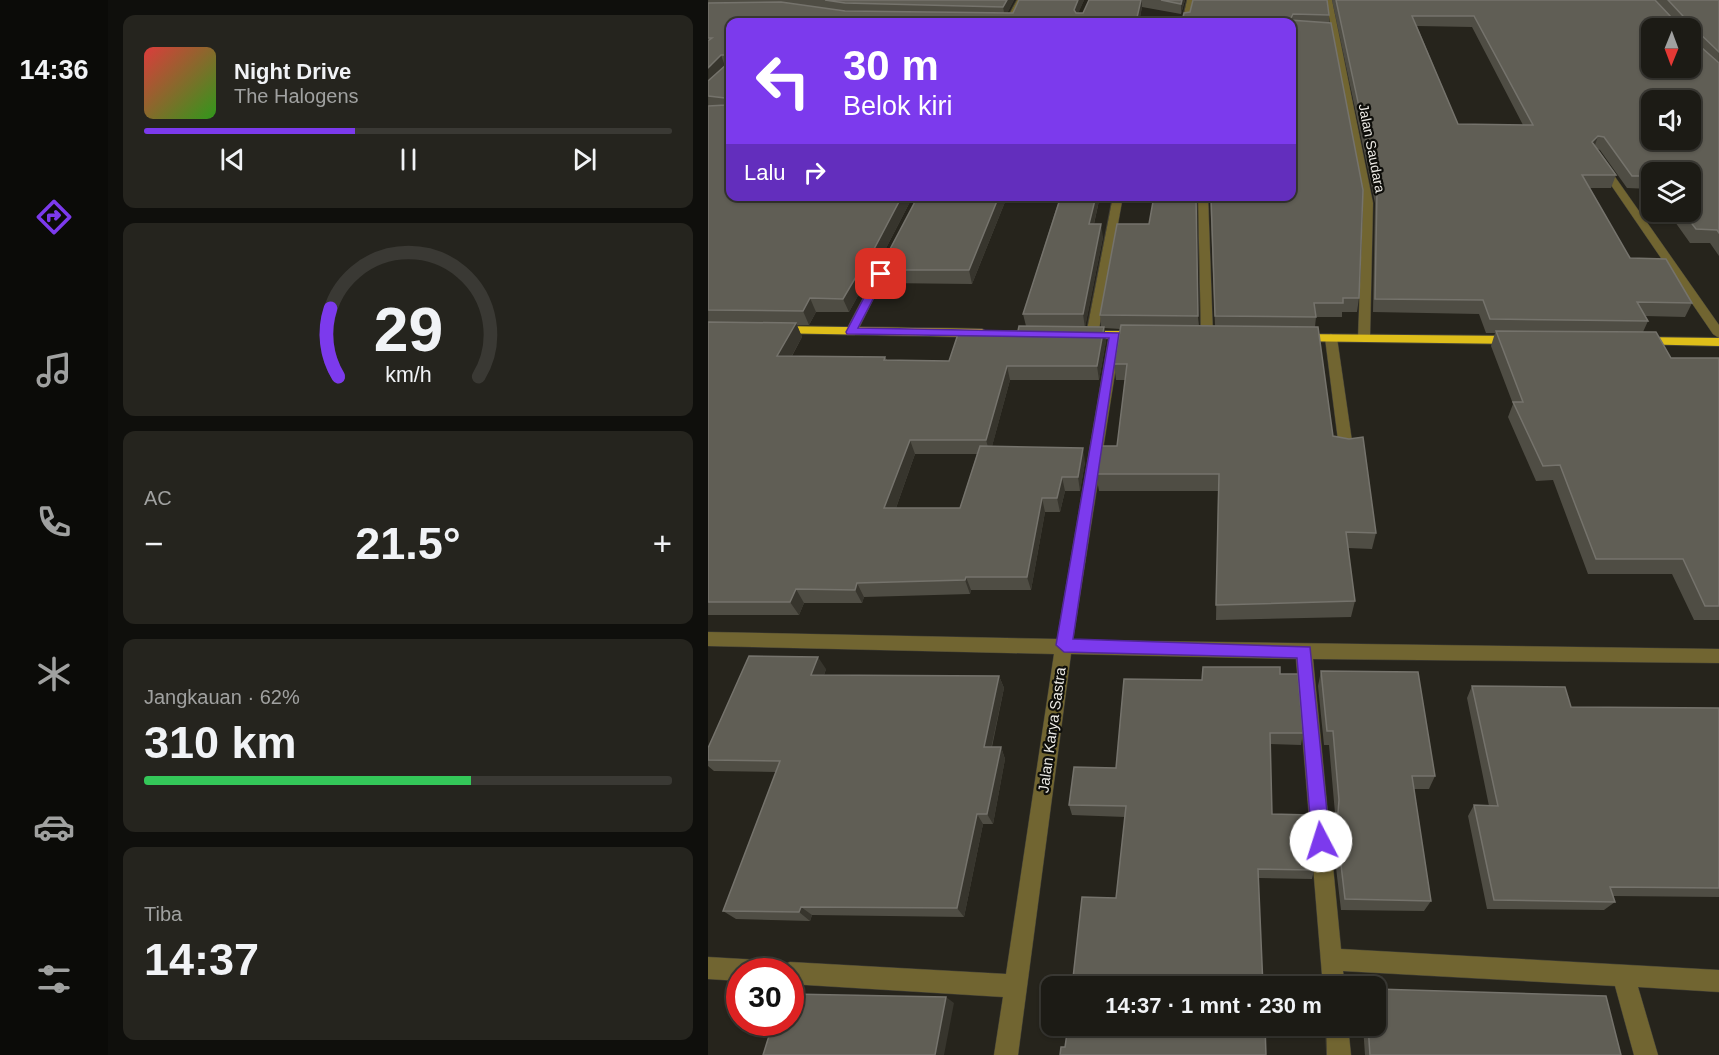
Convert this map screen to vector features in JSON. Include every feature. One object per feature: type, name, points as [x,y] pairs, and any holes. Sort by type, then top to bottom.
[{"type":"highway","points":[[756,330],[1000,333]]},
{"type":"highway","points":[[1069,334],[1161,336]]},
{"type":"highway","points":[[1274,337],[1530,340]]},
{"type":"highway","points":[[1624,341],[1719,342]]},
{"type":"street","points":[[1012,18],[1020,0]]},
{"type":"street","points":[[1186,18],[1190,0]]},
{"type":"street","name":"Jalan Saudara","points":[[1329,0],[1368,203],[1364,338]]},
{"type":"street","points":[[1325,29],[1336,30]]},
{"type":"street","points":[[1595,153],[1719,334]]},
{"type":"street","points":[[1092,335],[1117,201]]},
{"type":"street","points":[[1203,201],[1207,336]]},
{"type":"street","points":[[851,332],[894,248]]},
{"type":"street","name":"Jalan Karya Sastra","points":[[1006,1055],[1064,645],[1115,335]]},
{"type":"street","points":[[1331,338],[1347,448]]},
{"type":"street","points":[[708,639],[1304,652],[1719,656]]},
{"type":"street","points":[[1304,652],[1333,976]]},
{"type":"street","points":[[1331,959],[1719,981]]},
{"type":"street","points":[[708,968],[726,969]]},
{"type":"street","points":[[804,974],[1014,986]]},
{"type":"street","points":[[1623,975],[1646,1055]]},
{"type":"street","points":[[1337,1036],[1339,1055]]},
{"type":"building","points":[[825,0],[1007,0],[1003,7],[845,3]]},
{"type":"building","points":[[1019,0],[1078,0],[1074,10],[1076,13],[1083,13],[1089,0],[1141,0],[1137,18],[726,18],[726,55],[721,55],[708,68],[708,41],[712,38],[708,38],[708,3],[781,2],[845,11],[1013,13]]},
{"type":"building","points":[[1161,0],[1182,0],[1181,4]]},
{"type":"building","points":[[1193,0],[1327,0],[1329,15],[1293,14],[1291,18],[1183,18],[1184,13],[1190,12]]},
{"type":"building","points":[[1336,0],[1655,0],[1672,18],[1641,18],[1641,78],[1701,78],[1701,47],[1719,63],[1719,233],[1717,230],[1696,229],[1691,222],[1701,222],[1701,162],[1641,162],[1641,176],[1632,176],[1604,137],[1598,136],[1592,142],[1616,175],[1582,175],[1630,258],[1666,259],[1692,303],[1637,302],[1648,321],[1490,319],[1483,300],[1375,299],[1377,190]],"holes":[[[1412,16],[1474,16],[1533,125],[1458,124]]]},
{"type":"building","points":[[1668,0],[1719,0],[1719,52],[1701,35],[1701,18],[1683,18]]},
{"type":"building","points":[[1296,20],[1331,23],[1363,190],[1359,298],[1343,298],[1343,303],[1314,303],[1316,317],[1215,316],[1211,201],[1296,201]]},
{"type":"building","points":[[726,65],[726,105],[725,98],[708,96],[708,81]]},
{"type":"building","points":[[726,105],[726,201],[899,201],[863,270],[860,270],[843,299],[810,298],[803,311],[708,310],[708,106]]},
{"type":"building","points":[[915,201],[997,201],[969,270],[879,270]]},
{"type":"building","points":[[1059,201],[1095,201],[1089,224],[1101,224],[1083,314],[1023,314]]},
{"type":"building","points":[[1153,201],[1196,201],[1198,316],[1100,315],[1117,224],[1149,224]]},
{"type":"building","points":[[708,322],[796,323],[777,356],[885,357],[884,360],[949,361],[959,331],[1018,331],[1019,326],[1104,327],[1097,366],[1007,366],[986,440],[910,440],[884,508],[960,508],[980,446],[1083,448],[1078,477],[1062,477],[1057,498],[1042,498],[1027,577],[966,577],[965,580],[857,583],[855,590],[796,589],[790,602],[708,602]]},
{"type":"building","points":[[1121,325],[1318,327],[1333,436],[1349,439],[1363,437],[1376,533],[1346,532],[1355,601],[1216,605],[1219,474],[1096,474],[1101,446],[1117,446],[1127,364],[1114,364]]},
{"type":"building","points":[[1496,331],[1656,332],[1671,358],[1719,358],[1719,606],[1705,606],[1683,559],[1596,559],[1560,465],[1543,466],[1513,402],[1523,402]]},
{"type":"building","points":[[749,656],[818,657],[811,675],[999,676],[984,747],[1001,747],[987,814],[977,814],[957,908],[801,907],[799,912],[723,911],[780,761],[708,760],[708,748]]},
{"type":"building","points":[[1203,667],[1280,667],[1280,674],[1298,674],[1303,733],[1270,733],[1272,814],[1310,815],[1314,870],[1258,869],[1263,976],[1073,976],[1082,897],[1116,898],[1126,806],[1069,805],[1074,767],[1116,768],[1124,679],[1202,680]]},
{"type":"building","points":[[1321,671],[1418,672],[1435,776],[1412,776],[1431,901],[1345,899],[1335,813],[1338,813],[1339,800],[1333,731],[1327,731]]},
{"type":"building","points":[[1472,686],[1565,687],[1571,707],[1719,708],[1719,888],[1610,887],[1615,902],[1494,900],[1474,805],[1498,806]]},
{"type":"building","points":[[1386,989],[1606,996],[1621,1055],[1370,1055],[1369,1036],[1386,1036]]},
{"type":"building","points":[[804,994],[946,997],[935,1055],[763,1055],[769,1036],[804,1036]]},
{"type":"building","points":[[1067,1036],[1265,1036],[1266,1055],[1060,1055],[1061,1047],[1065,1047]]},
{"type":"route","points":[[881,274],[851,332],[1115,335],[1064,645],[1304,652],[1321,841]]}]
